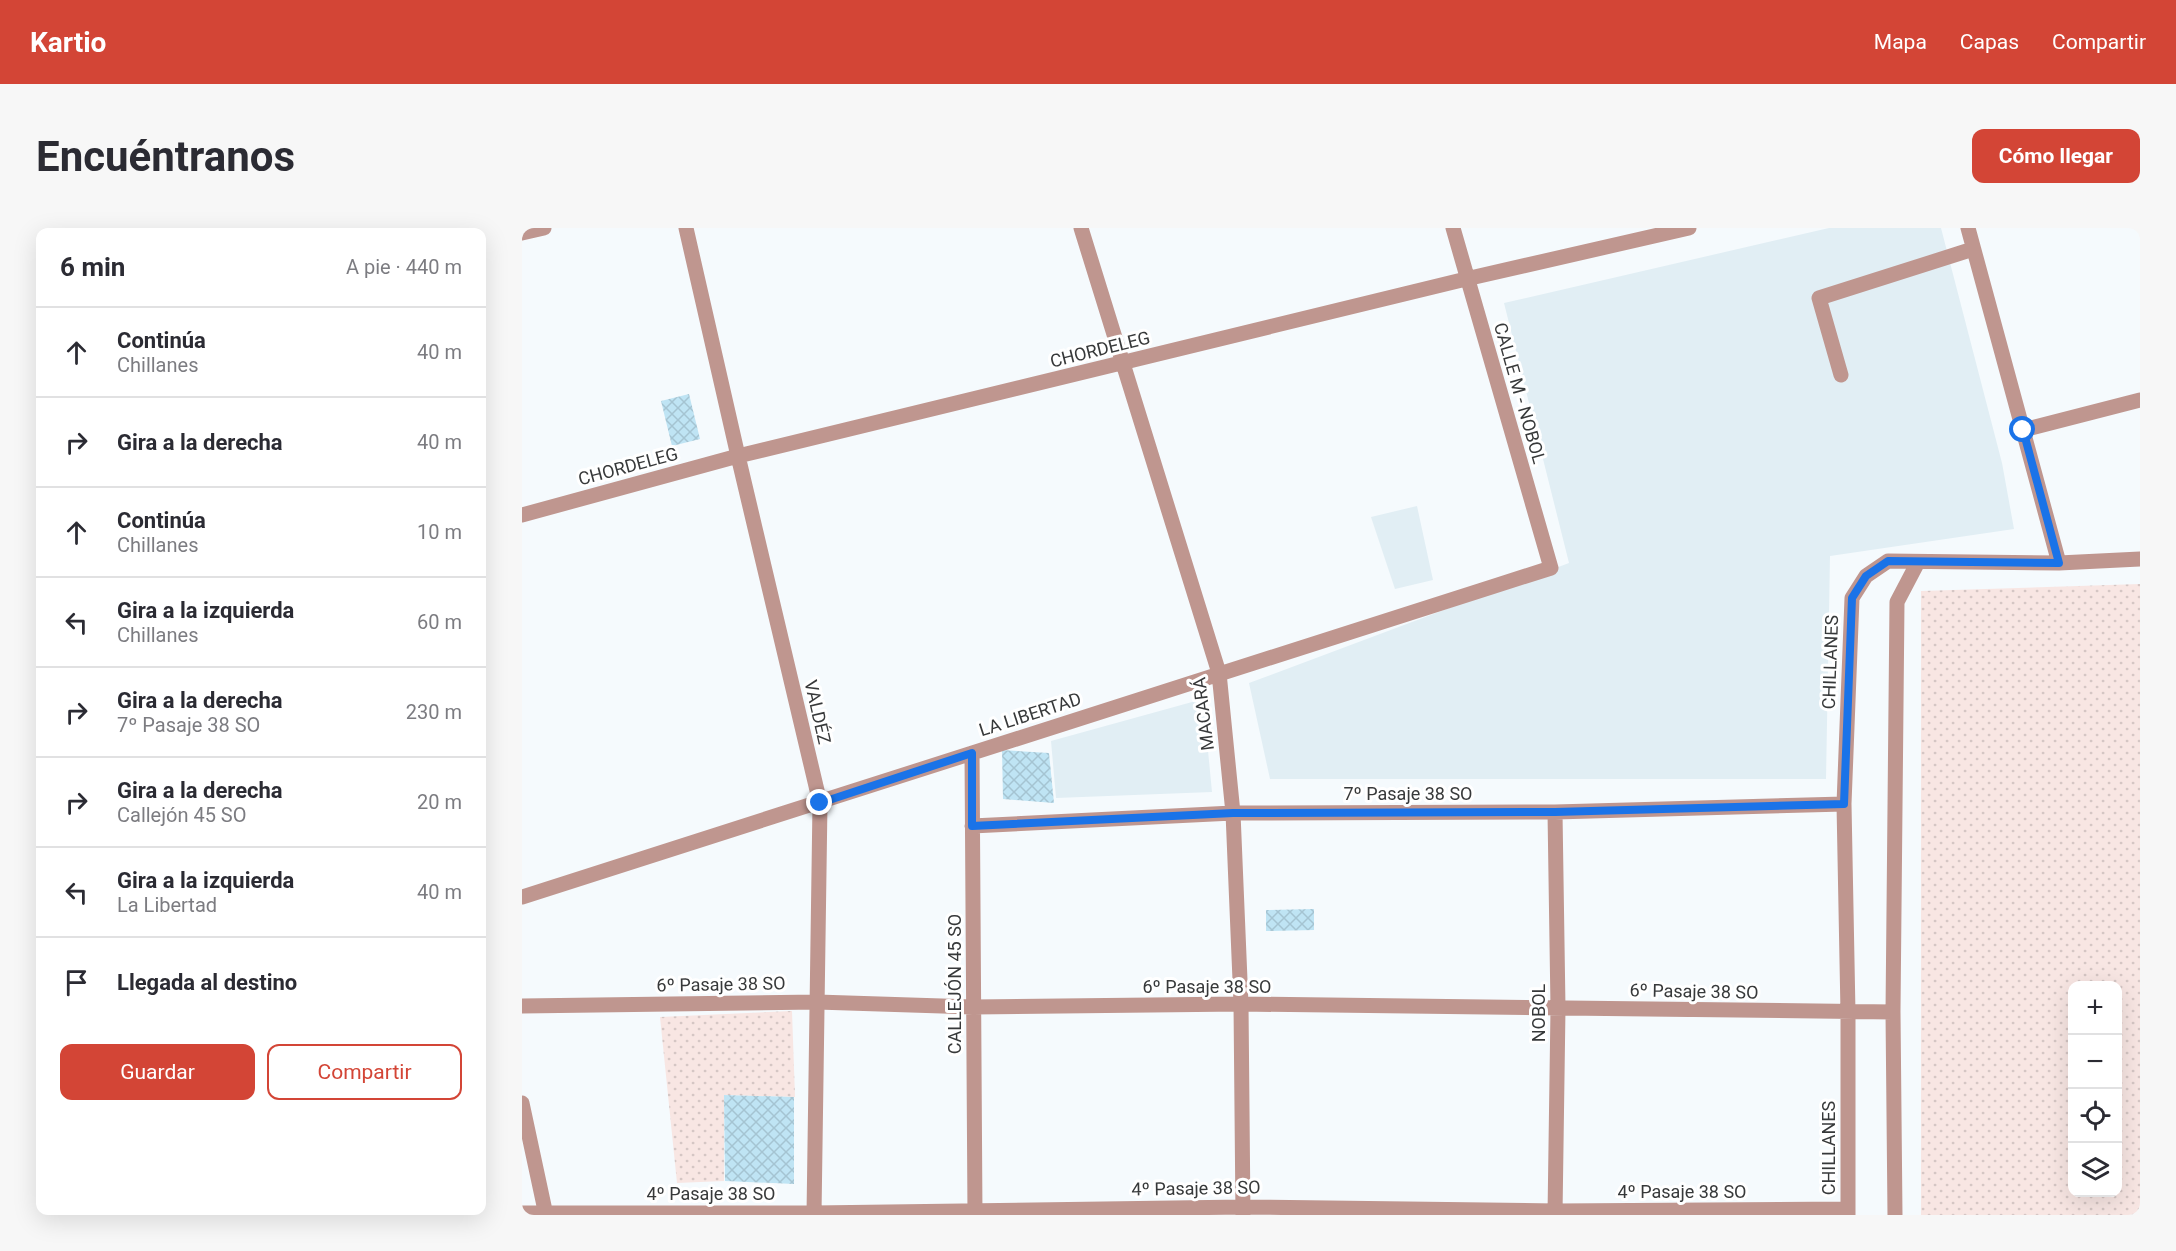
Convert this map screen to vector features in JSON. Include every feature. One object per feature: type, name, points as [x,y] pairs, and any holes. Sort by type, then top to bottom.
[{"type":"street","points":[[522,233],[544,228]]},
{"type":"street","name":"VALDÉZ","points":[[686,228],[820,803],[814,1214]]},
{"type":"street","name":"MACARÁ","points":[[1081,228],[1220,673],[1233,813],[1241,1004],[1243,1211]]},
{"type":"street","name":"CALLE M - NOBOL","points":[[1452,228],[1551,568]]},
{"type":"street","name":"CHORDELEG","points":[[522,515],[738,456],[1466,279],[1689,228]]},
{"type":"street","points":[[1968,228],[2059,563]]},
{"type":"street","points":[[1841,375],[1819,298],[1973,249]]},
{"type":"street","points":[[2023,430],[2140,400]]},
{"type":"street","name":"CHILLANES","points":[[1848,1212],[1848,1013],[1844,804],[1852,598],[1866,576],[1888,561],[2059,563],[2140,559]]},
{"type":"street","points":[[1895,1215],[1893,1012],[1897,602],[1918,562]]},
{"type":"street","name":"LA LIBERTAD","points":[[522,897],[1551,568]]},
{"type":"street","name":"CALLEJÓN 45 SO","points":[[972,753],[975,1213]]},
{"type":"street","name":"7º Pasaje 38 SO","points":[[972,826],[1233,813],[1555,812],[1844,804]]},
{"type":"street","name":"NOBOL","points":[[1555,812],[1558,1008],[1555,1213]]},
{"type":"street","name":"6º Pasaje 38 SO","points":[[522,1006],[817,1002],[973,1007],[1241,1004],[1893,1012]]},
{"type":"street","points":[[522,1103],[546,1213]]},
{"type":"street","name":"4º Pasaje 38 SO","points":[[522,1214],[1243,1211],[1848,1212]]},
{"type":"shaded area","points":[[1829,228],[1941,228],[2002,463],[2014,529],[1830,556],[1826,779],[1270,779],[1249,683],[1569,563],[1504,303]]},
{"type":"shaded area","points":[[1417,506],[1433,580],[1395,589],[1371,517]]},
{"type":"shaded area","points":[[2140,584],[2140,1215],[1921,1215],[1921,591]]},
{"type":"shaded area","points":[[1203,699],[1212,792],[1056,798],[1051,741]]},
{"type":"shaded area","points":[[792,1011],[795,1097],[724,1095],[724,1181],[677,1183],[660,1017]]},
{"type":"building","points":[[689,394],[700,439],[672,446],[661,401]]},
{"type":"building","points":[[1002,750],[1049,753],[1054,803],[1003,799]]},
{"type":"building","points":[[1314,909],[1314,930],[1266,931],[1266,910]]},
{"type":"building","points":[[724,1095],[794,1097],[794,1184],[725,1181]]},
{"type":"route","points":[[820,803],[972,753],[972,826],[1233,813],[1555,812],[1844,804],[1852,598],[1866,576],[1888,561],[2059,563],[2023,430]]}]
